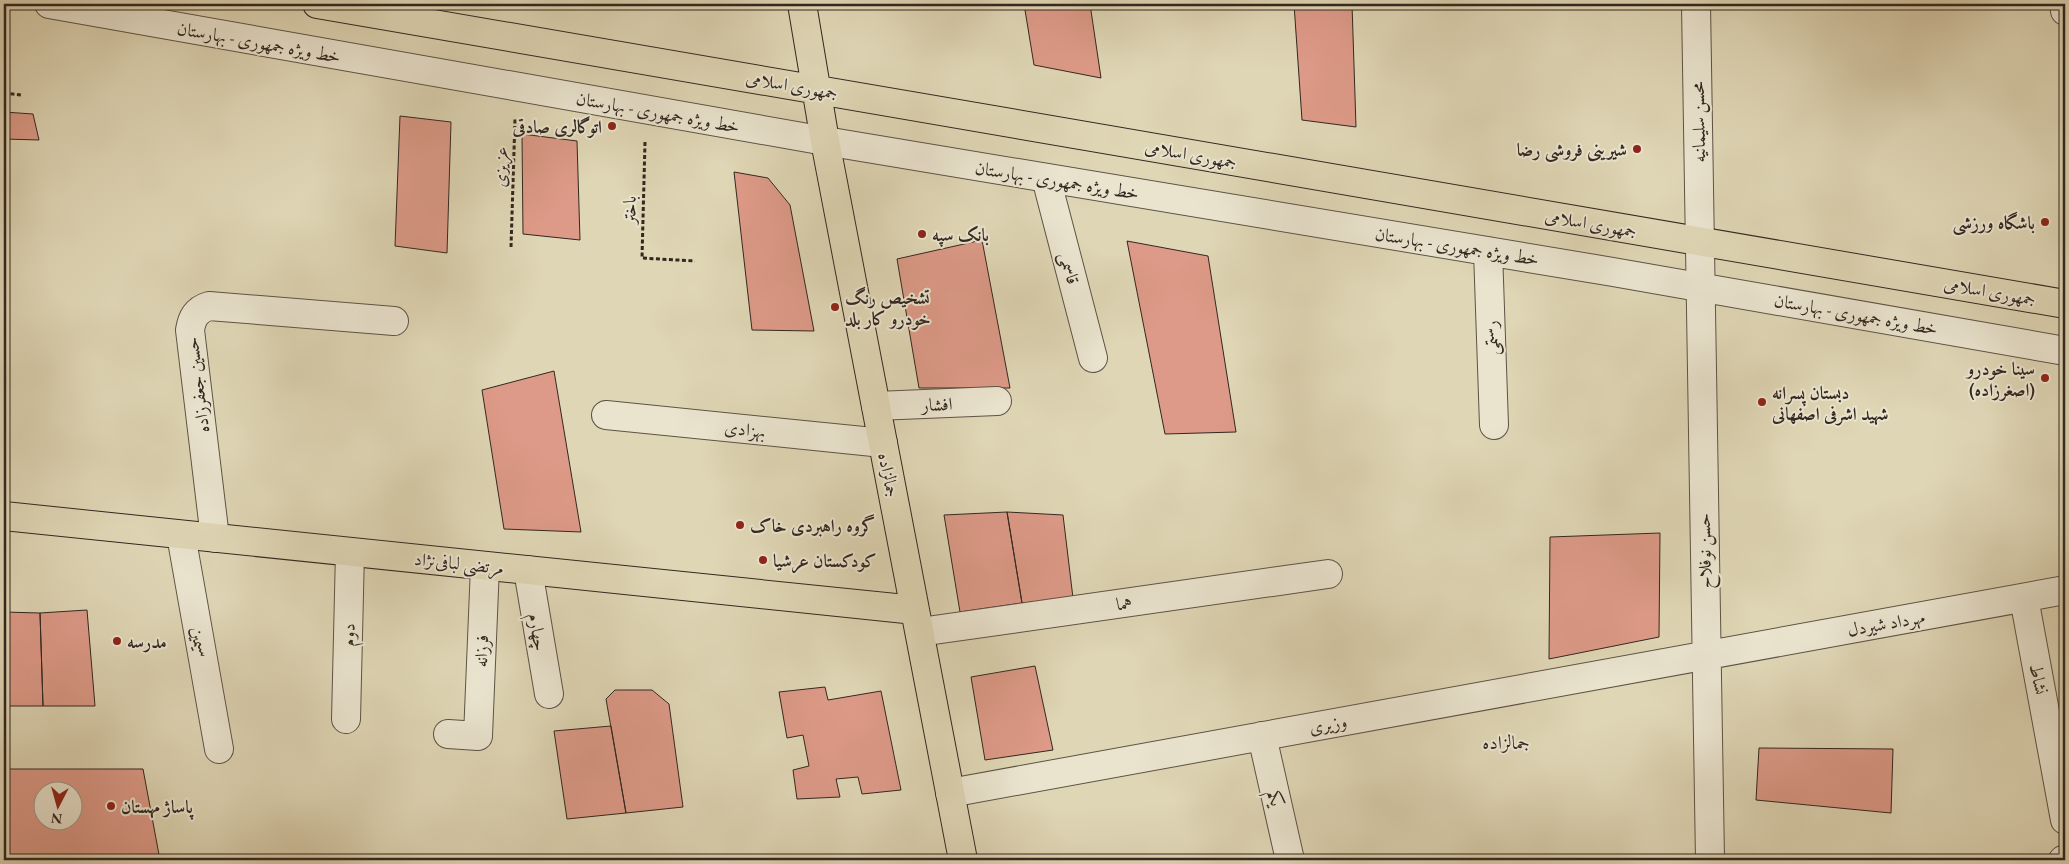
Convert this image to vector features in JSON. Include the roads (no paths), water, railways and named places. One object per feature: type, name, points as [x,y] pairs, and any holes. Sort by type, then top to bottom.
[{"type":"main road","name":"جمهوری اسلامی","points":[[318,4],[2065,304]]},
{"type":"main road","name":"جمالزاده","points":[[802,4],[818,90],[825,142],[963,860]]},
{"type":"main road","name":"مرتضی لبافی‌نژاد","points":[[4,516],[528,570],[917,621]]},
{"type":"street","name":"خط ویژه جمهوری - بهارستان","points":[[49,4],[825,142],[1488,250],[2065,351]]},
{"type":"street","name":"محسن سلیمانیه","points":[[1696,4],[1699,241]]},
{"type":"street","points":[[2064,4],[2065,11]]},
{"type":"street","name":"قاسمی","points":[[1046,178],[1093,358]]},
{"type":"street","name":"حسن نوفلاح","points":[[1699,241],[1710,860]]},
{"type":"street","name":"رستمی","points":[[1488,250],[1494,425]]},
{"type":"street","name":"حسین جعفرزاده","points":[[215,538],[190,330],[192,320],[200,309],[209,306],[394,320]]},
{"type":"street","name":"افشار","points":[[876,406],[997,401]]},
{"type":"street","name":"بهزادی","points":[[606,415],[883,443]]},
{"type":"street","name":"سیمین","points":[[181,535],[219,749]]},
{"type":"street","name":"دوم","points":[[346,719],[350,552]]},
{"type":"street","name":"فرزانه","points":[[448,734],[478,736],[485,566]]},
{"type":"street","name":"چهارم","points":[[528,570],[549,694]]},
{"type":"street","name":"هما","points":[[917,621],[1328,574]]},
{"type":"street","name":"مهرداد شیردل","points":[[1706,655],[2065,590]]},
{"type":"street","name":"نشاط","points":[[2024,598],[2065,820]]},
{"type":"street","name":"وزیری","points":[[950,793],[1706,655]]},
{"type":"street","name":"یکم","points":[[1262,736],[1290,860]]},
{"type":"place","name":"اتوگالری صادقی","points":[[612,126]]},
{"type":"place","name":"شیرینی فروشی رضا","points":[[1637,149]]},
{"type":"place","name":"باشگاه ورزشی","points":[[2045,222]]},
{"type":"place","name":"بانک سپه","points":[[922,234]]},
{"type":"place","name":"تشخیص رنگ خودرو کار بلد","points":[[835,307]]},
{"type":"place","name":"سینا خودرو (اصغرزاده)","points":[[2045,378]]},
{"type":"place","name":"دبستان پسرانه شهید اشرفی اصفهانی","points":[[1762,402]]},
{"type":"place","name":"گروه راهبردی خاک","points":[[740,525]]},
{"type":"place","name":"کودکستان عرشیا","points":[[763,560]]},
{"type":"place","name":"مدرسه","points":[[117,641]]},
{"type":"place","name":"پاساژ مهستان","points":[[111,806]]},
{"type":"district","name":"جمالزاده","points":[[1506,742]]}]
